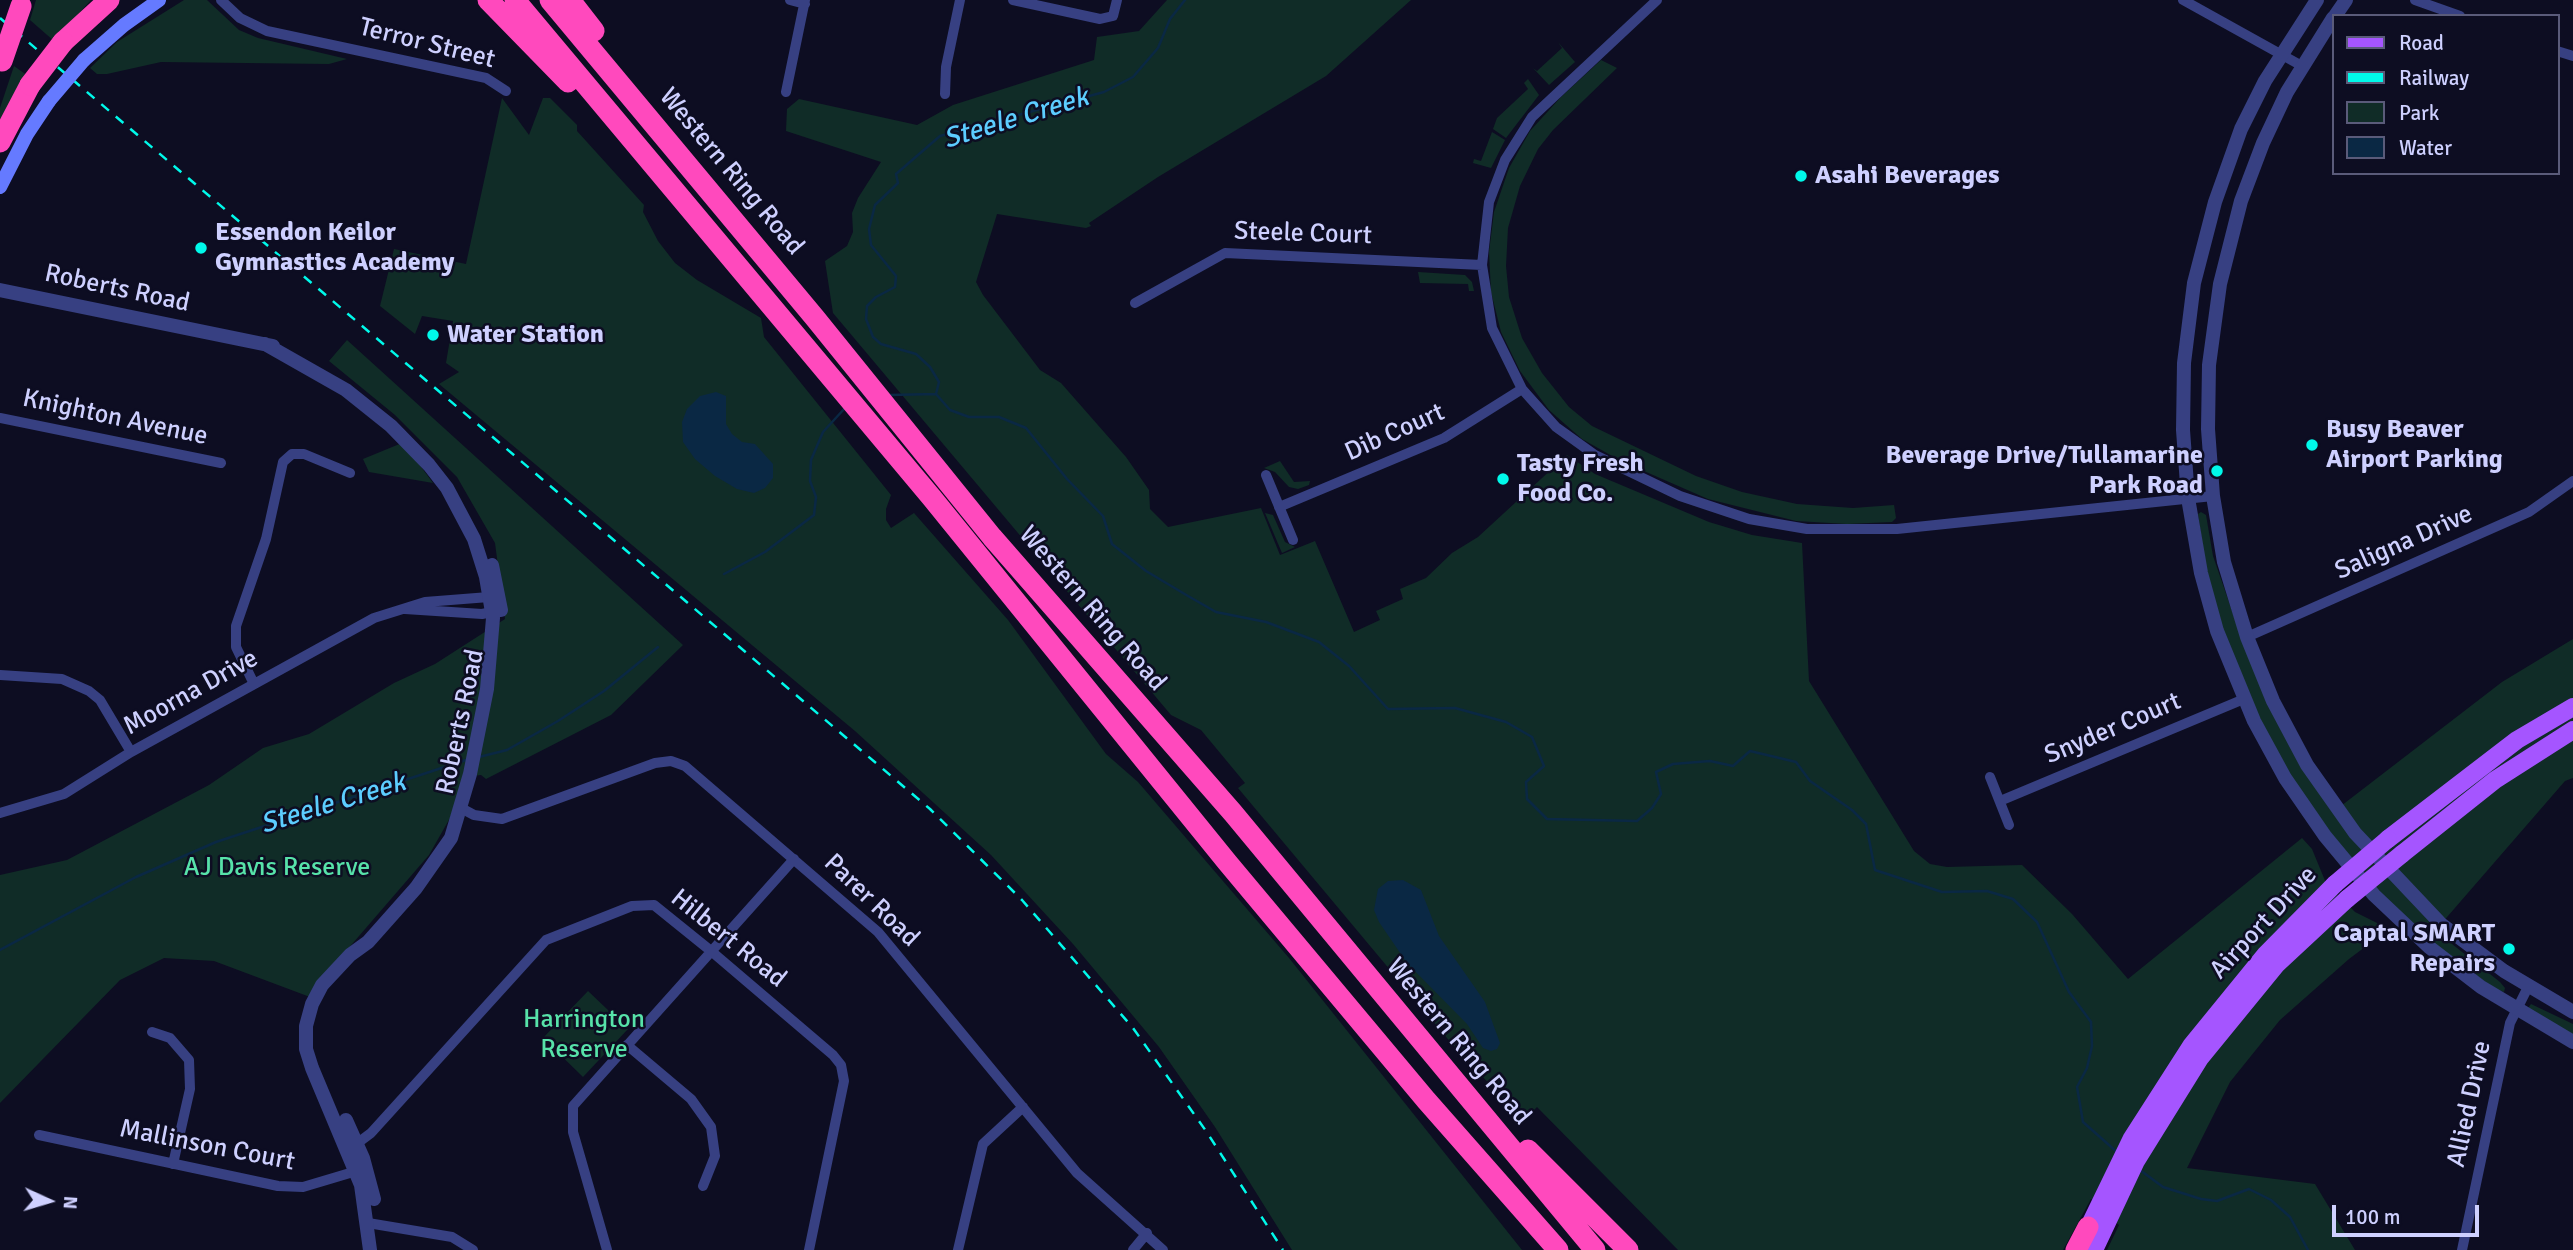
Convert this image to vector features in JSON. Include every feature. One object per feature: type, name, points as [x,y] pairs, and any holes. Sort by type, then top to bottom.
[{"type":"highway","points":[[0,142],[30,85],[63,42],[109,0]]},
{"type":"highway","points":[[488,0],[575,89],[787,325]]},
{"type":"highway","name":"Western Ring Road","points":[[515,0],[932,498],[1227,862],[1426,1100],[1558,1250]]},
{"type":"highway","name":"Western Ring Road","points":[[550,0],[816,318],[1052,607],[1233,813],[1595,1250]]},
{"type":"highway","points":[[570,0],[721,188],[816,318]]},
{"type":"highway","points":[[1,65],[22,3]]},
{"type":"highway","points":[[1233,813],[1532,1154],[1628,1250]]},
{"type":"highway","points":[[1426,1100],[1474,1168],[1543,1250]]},
{"type":"highway","points":[[2077,1250],[2098,1218]]},
{"type":"main road","points":[[0,187],[23,141],[49,101],[84,60],[113,33],[159,0]]},
{"type":"main road","name":"Airport Drive","points":[[2094,1250],[2098,1218],[2191,1046],[2288,930],[2335,884],[2388,839],[2517,740],[2573,707]]},
{"type":"main road","name":"Airport Drive","points":[[2150,1121],[2276,965],[2347,900],[2495,780],[2573,730]]},
{"type":"street","name":"Terror Street","points":[[221,0],[240,18],[267,31],[477,76],[493,81],[506,91]]},
{"type":"street","points":[[786,92],[805,2],[790,0]]},
{"type":"street","points":[[945,94],[946,67],[960,0]]},
{"type":"street","points":[[1013,0],[1100,19],[1109,18],[1115,13],[1117,0]]},
{"type":"street","points":[[1657,0],[1551,97],[1517,137],[1489,202],[1482,265],[1492,328],[1522,389],[1556,427],[1595,455],[1707,507],[1777,525],[1836,531],[1886,530],[2213,495]]},
{"type":"street","points":[[2183,0],[2302,66]]},
{"type":"street","points":[[2317,0],[2252,104],[2231,152],[2196,273],[2186,338],[2182,394],[2188,498],[2206,593],[2244,699],[2269,748],[2325,836],[2374,895],[2429,947],[2515,1009],[2573,1042]]},
{"type":"street","points":[[2415,0],[2454,14]]},
{"type":"street","points":[[2332,20],[2302,66],[2251,171],[2220,284],[2209,365],[2208,429],[2213,495],[2224,562],[2247,637],[2289,734],[2355,832],[2441,923],[2528,987],[2573,1013]]},
{"type":"street","name":"Steele Court","points":[[1135,303],[1225,253],[1482,265]]},
{"type":"street","name":"Roberts Road","points":[[0,290],[265,345],[307,359],[366,394],[436,460],[478,526],[491,562],[501,662],[466,809],[451,838],[424,878],[368,942],[350,955],[322,985],[312,1004],[306,1026],[306,1049],[312,1068],[362,1170],[379,1250]]},
{"type":"street","name":"Dib Court","points":[[1279,507],[1444,438],[1522,389]]},
{"type":"street","name":"Knighton Avenue","points":[[0,418],[221,463]]},
{"type":"street","points":[[254,684],[236,647],[236,626],[266,539],[283,462],[292,454],[304,454],[350,473]]},
{"type":"street","points":[[1266,475],[1293,540]]},
{"type":"street","name":"Saligna Drive","points":[[2247,637],[2529,512],[2573,481]]},
{"type":"street","name":"Moorna Drive","points":[[0,813],[64,794],[131,752],[364,622],[405,609],[475,614],[494,604]]},
{"type":"street","points":[[0,675],[62,678],[89,691],[100,700],[131,752]]},
{"type":"street","name":"Snyder Court","points":[[2000,801],[2244,699]]},
{"type":"street","name":"Parer Road","points":[[466,809],[497,816],[511,816],[647,765],[671,761],[696,775],[878,932],[1082,1179],[1147,1233],[1163,1250]]},
{"type":"street","points":[[1990,777],[2009,825]]},
{"type":"street","points":[[607,1250],[571,1119],[576,1100],[794,859]]},
{"type":"street","name":"Hilbert Road","points":[[353,1147],[549,937],[644,904],[664,911],[833,1055],[843,1071],[842,1092],[809,1250]]},
{"type":"street","name":"Allied Drive","points":[[2462,1250],[2515,1009],[2528,987]]},
{"type":"street","points":[[152,1032],[170,1038],[189,1060],[190,1088],[173,1164]]},
{"type":"street","points":[[627,1045],[691,1099],[710,1128],[715,1156],[703,1186]]},
{"type":"street","points":[[958,1250],[981,1150],[990,1136],[1023,1107]]},
{"type":"street","name":"Mallinson Court","points":[[38,1135],[286,1187],[303,1187],[362,1170]]},
{"type":"street","points":[[373,1223],[452,1237],[473,1250]]},
{"type":"street","name":"Roberts Road","points":[[370,1250],[373,1223]]},
{"type":"street","points":[[1133,1250],[1147,1233]]},
{"type":"green space","points":[[36,0],[91,0],[54,41],[30,20]]},
{"type":"green space","points":[[184,0],[207,0],[239,30],[258,38],[347,59],[329,64],[161,62],[107,74],[97,74],[90,68],[117,42]]},
{"type":"green space","points":[[1167,0],[1411,0],[1326,76],[1158,177],[1089,223],[1091,226],[1086,228],[997,214],[976,282],[1040,370],[1061,383],[1126,457],[1149,490],[1150,509],[1168,527],[1261,508],[1280,555],[1315,541],[1354,632],[1380,620],[1376,611],[1403,599],[1400,589],[1426,578],[1452,553],[1478,537],[1567,455],[1595,474],[1709,522],[1752,535],[1802,543],[1809,681],[1914,851],[1930,864],[1947,867],[2022,865],[2072,914],[2128,979],[2302,838],[2312,849],[2326,883],[2355,912],[2389,929],[2349,959],[2280,1020],[2230,1082],[2187,1168],[2315,1184],[2355,1250],[2107,1250],[2119,1225],[2091,1199],[2063,1250],[1678,1250],[1537,1107],[1524,1120],[1457,1050],[1238,788],[1245,783],[1201,730],[1171,715],[833,313],[825,261],[847,246],[853,232],[852,213],[858,198],[881,162],[786,131],[787,109],[799,99],[917,125],[953,105],[1094,60],[1097,37],[1139,31]]},
{"type":"green space","points":[[1558,42],[1575,62],[1549,85],[1533,68],[1537,71],[1562,48]]},
{"type":"green space","points":[[1601,60],[1617,68],[1553,130],[1538,149],[1520,186],[1508,228],[1506,266],[1509,297],[1522,338],[1542,373],[1569,407],[1592,426],[1696,476],[1742,492],[1797,504],[1853,508],[1894,505],[1896,518],[1892,522],[1847,524],[1796,521],[1708,499],[1621,461],[1582,439],[1549,410],[1520,371],[1501,332],[1491,292],[1489,252],[1494,212],[1509,168],[1530,131],[1561,97]]},
{"type":"green space","points":[[14,66],[28,76],[0,125],[0,108]]},
{"type":"green space","points":[[1528,79],[1539,95],[1506,138],[1493,129],[1497,118],[1528,89],[1524,83]]},
{"type":"green space","points":[[502,98],[529,135],[543,98],[550,98],[577,125],[577,131],[644,205],[643,212],[658,241],[675,263],[697,280],[761,318],[764,337],[891,495],[886,509],[886,520],[891,528],[914,513],[1008,620],[1106,754],[1138,782],[1289,958],[1522,1250],[1292,1250],[1215,1127],[1159,1047],[1073,944],[991,855],[855,731],[439,384],[459,372],[446,363],[453,321],[422,316],[415,334],[380,306],[394,249],[466,264]]},
{"type":"green space","points":[[1492,132],[1505,140],[1491,168],[1473,163],[1474,159],[1481,161]]},
{"type":"green space","points":[[1418,272],[1465,275],[1472,282],[1474,291],[1469,291],[1468,284],[1420,283]]},
{"type":"green space","name":"AJ Davis Reserve","points":[[347,340],[683,645],[611,715],[486,779],[481,775],[464,777],[450,818],[429,855],[321,980],[310,997],[214,961],[164,958],[120,980],[0,1103],[0,875],[67,860],[209,785],[263,748],[309,734],[394,683],[435,664],[505,619],[495,543],[457,477],[395,415],[329,361]]},
{"type":"green space","points":[[402,443],[433,483],[369,472],[363,459]]},
{"type":"green space","points":[[1280,461],[1294,482],[1310,481],[1309,485],[1298,489],[1289,487],[1275,472],[1264,468]]},
{"type":"green space","points":[[2201,512],[2206,515],[2213,556],[2240,634],[2363,851],[2452,944],[2500,982],[2505,988],[2504,992],[2495,989],[2429,940],[2380,893],[2351,861],[2294,781],[2257,715],[2228,645],[2208,583],[2198,514]]},
{"type":"green space","points":[[1265,513],[1273,515],[1285,542],[1295,547],[1282,553]]},
{"type":"green space","points":[[2573,639],[2573,778],[2565,781],[2441,924],[2337,809],[2502,682]]},
{"type":"green space","name":"Harrington Reserve","points":[[588,991],[628,1029],[583,1077],[543,1038]]},
{"type":"green space","points":[[2531,1004],[2573,1024],[2573,1035],[2528,1008]]},
{"type":"water","points":[[716,392],[726,396],[726,424],[732,434],[742,442],[755,444],[773,464],[773,478],[765,488],[754,493],[737,489],[715,476],[695,459],[683,442],[682,422],[687,409],[700,396]]},
{"type":"water","points":[[1403,880],[1421,890],[1439,936],[1485,1002],[1500,1043],[1497,1049],[1491,1051],[1483,1048],[1467,1024],[1407,963],[1379,922],[1374,910],[1378,889],[1388,881]]},
{"type":"waterway","name":"Steele Creek","points":[[889,395],[936,394],[939,382],[930,367],[916,354],[881,344],[873,337],[866,319],[867,306],[876,297],[895,287],[896,276],[871,245],[869,229],[875,205],[898,183],[896,174],[940,136],[1104,92],[1133,77],[1158,48],[1170,19],[1185,0]]},
{"type":"waterway","name":"Steele Creek","points":[[936,394],[950,410],[969,417],[999,417],[1026,428],[1067,479],[1103,516],[1112,544],[1146,571],[1188,596],[1216,612],[1266,622],[1319,642],[1349,666],[1388,709],[1455,708],[1506,722],[1532,737],[1544,766],[1526,782],[1527,799],[1547,819],[1637,821],[1652,808],[1661,794],[1656,772],[1673,764],[1710,761],[1733,766],[1750,751],[1796,762],[1810,781],[1852,810],[1866,824],[1875,870],[1942,892],[1987,891],[2013,899],[2037,922],[2069,992],[2091,1022],[2092,1046],[2087,1068],[2077,1087],[2083,1122],[2118,1153]]},
{"type":"waterway","name":"Steele Creek","points":[[724,574],[765,552],[814,515],[816,497],[810,481],[811,460],[823,432],[845,408]]},
{"type":"waterway","name":"Steele Creek","points":[[479,757],[507,750],[558,721],[604,691],[658,647]]},
{"type":"waterway","name":"Steele Creek","points":[[0,950],[136,877],[216,842],[469,759]]},
{"type":"waterway","name":"Steele Creek","points":[[2140,1170],[2163,1187],[2201,1199],[2217,1201],[2249,1189],[2271,1200],[2290,1217],[2308,1250]]},
{"type":"railway","points":[[0,18],[930,809],[1022,900],[1133,1028],[1206,1131],[1283,1250]]},
{"type":"place","name":"Asahi Beverages","points":[[1801,176]]},
{"type":"place","name":"Essendon Keilor Gymnastics Academy","points":[[201,248]]},
{"type":"place","name":"Water Station","points":[[433,335]]},
{"type":"place","name":"Busy Beaver Airport Parking","points":[[2312,445]]},
{"type":"place","name":"Beverage Drive/Tullamarine Park Road","points":[[2217,471]]},
{"type":"place","name":"Tasty Fresh Food Co.","points":[[1503,479]]},
{"type":"place","name":"Captal SMART Repairs","points":[[2509,949]]}]
